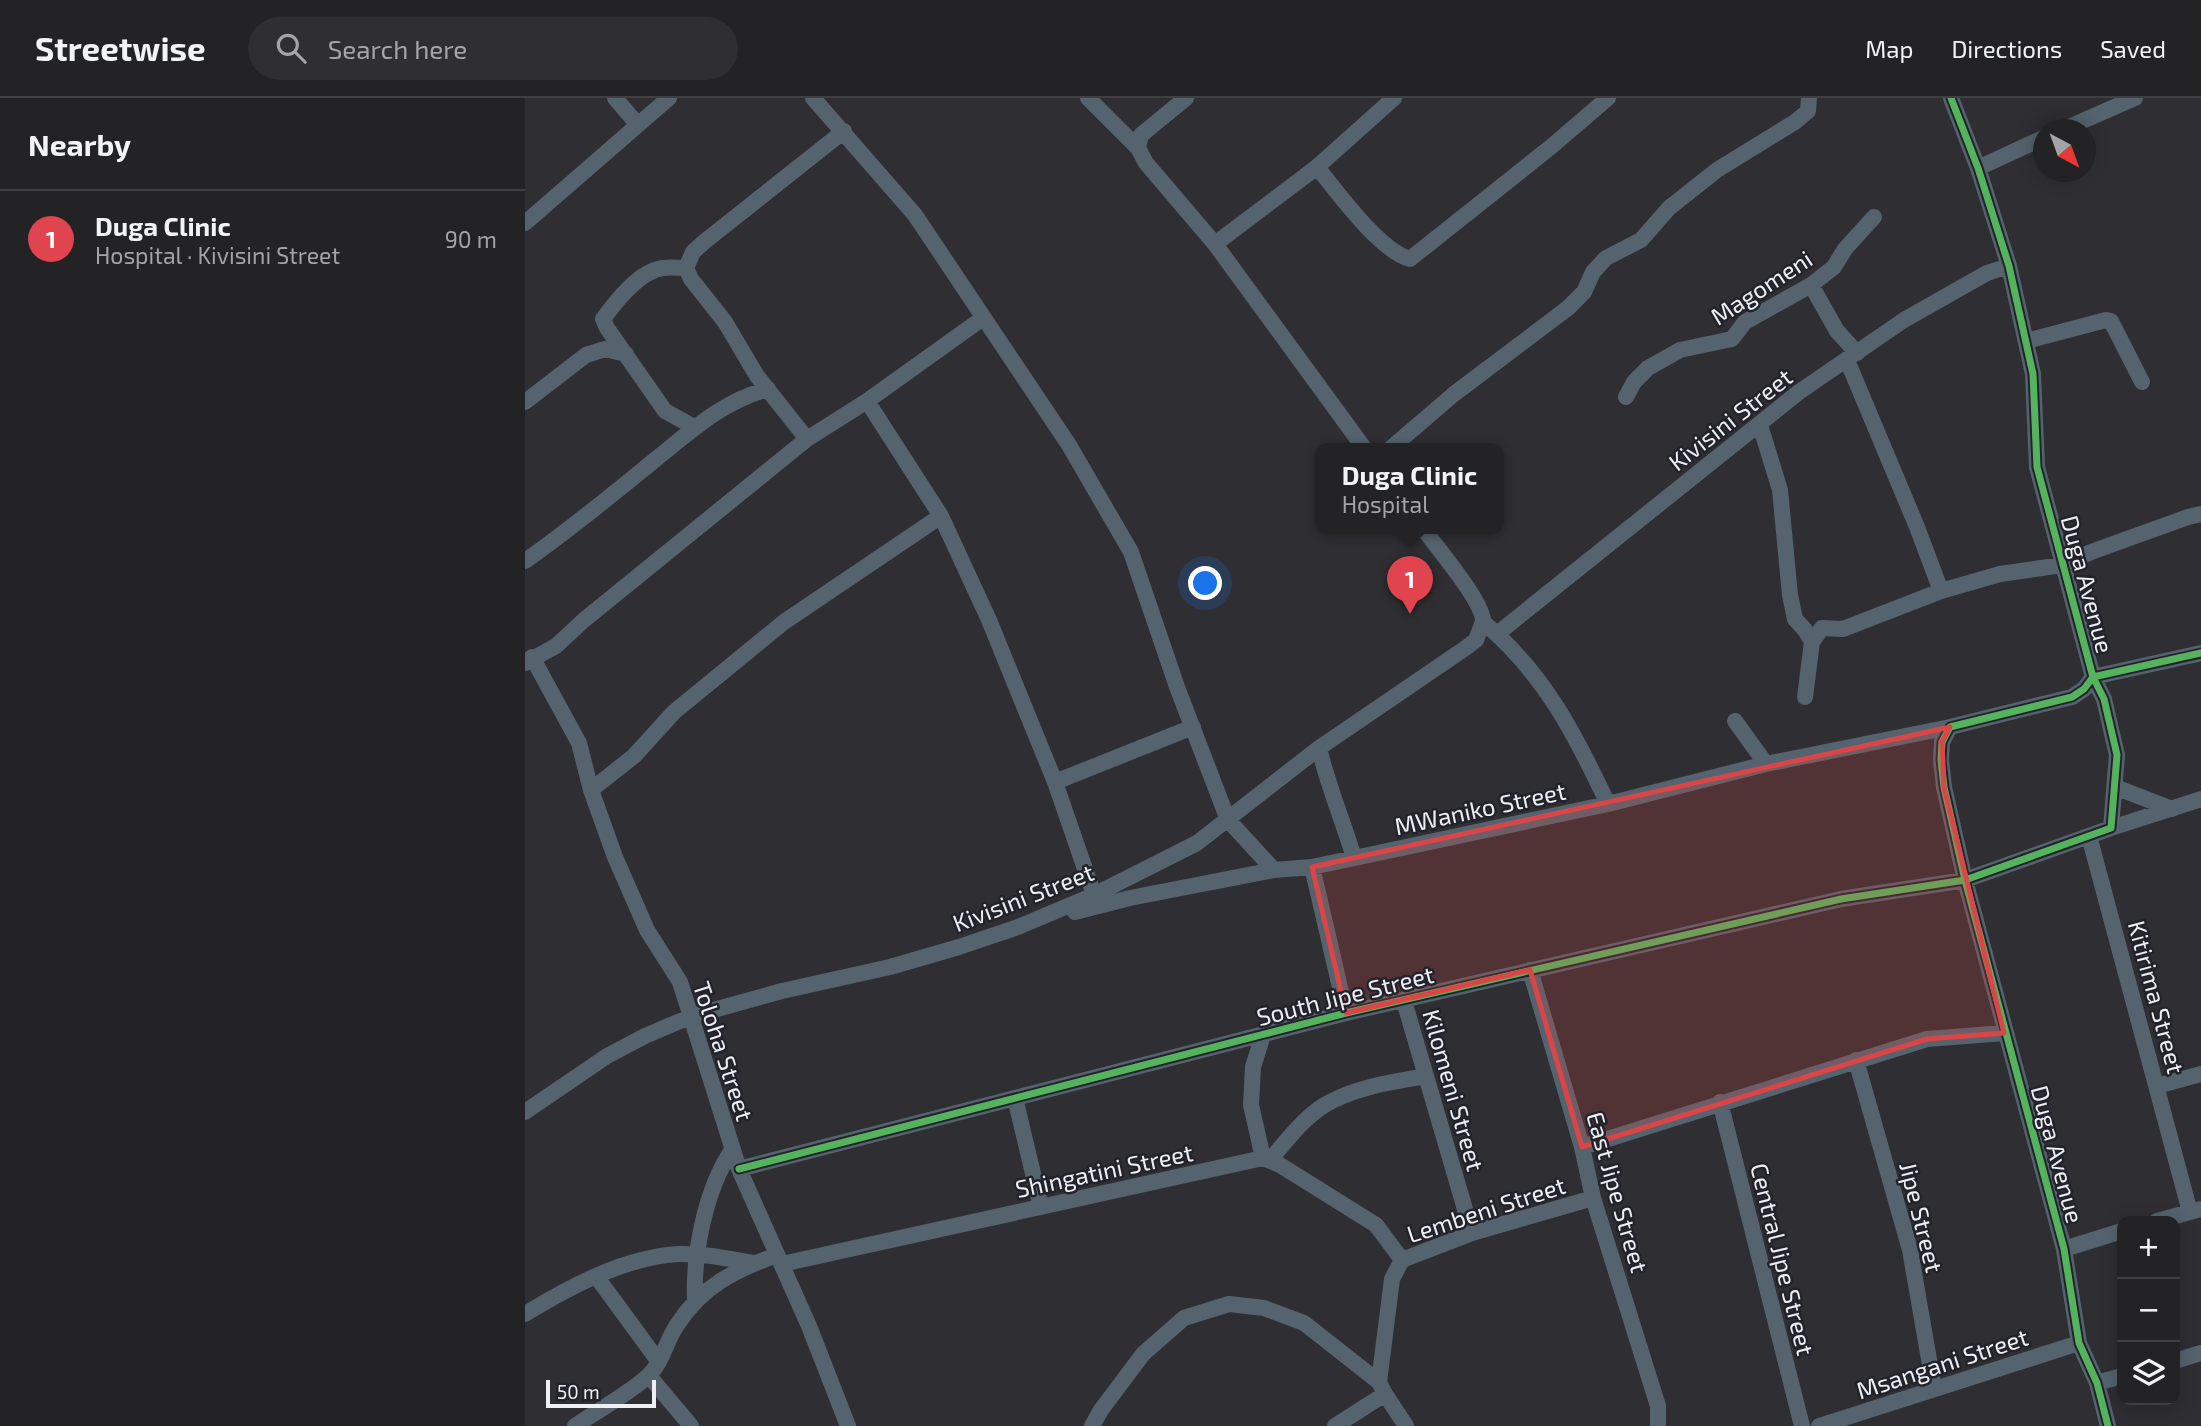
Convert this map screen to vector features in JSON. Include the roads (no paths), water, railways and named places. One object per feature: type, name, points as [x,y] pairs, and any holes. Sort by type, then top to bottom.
[{"type":"street","points":[[615,98],[638,125]]},
{"type":"street","points":[[525,223],[669,98]]},
{"type":"street","points":[[813,98],[915,215],[1069,444],[1131,552],[1177,687],[1228,820],[1274,870]]},
{"type":"street","points":[[1088,98],[1138,148],[1146,163],[1215,244],[1360,443]]},
{"type":"street","points":[[1138,148],[1141,135],[1186,98]]},
{"type":"street","points":[[1215,244],[1317,167],[1394,98]]},
{"type":"street","points":[[1317,167],[1383,242],[1398,256],[1410,259],[1608,98]]},
{"type":"street","points":[[1397,443],[1454,394],[1568,308],[1584,292],[1593,272],[1606,258],[1641,240],[1669,208],[1706,178],[1795,122],[1808,111],[1809,98]]},
{"type":"street","name":"Duga Avenue","points":[[1951,98],[2009,265],[2033,374],[2037,467],[2093,677],[2084,689],[2071,697],[1949,727],[1942,742],[1944,787],[2004,1033],[2064,1249],[2079,1343],[2097,1383],[2108,1426]]},
{"type":"street","points":[[2087,119],[2135,98]]},
{"type":"street","points":[[807,439],[757,376],[725,322],[691,279],[686,268],[692,252],[844,131]]},
{"type":"street","points":[[1977,168],[2033,143]]},
{"type":"street","name":"Magomeni","points":[[1626,397],[1634,382],[1648,368],[1680,350],[1732,339],[1745,322],[1811,285],[1834,267],[1845,249],[1874,217]]},
{"type":"street","name":"Kivisini Street","points":[[1497,634],[1800,392],[1904,320],[1987,273],[2009,265]]},
{"type":"street","points":[[686,268],[661,268],[645,275],[603,319],[665,411],[694,427]]},
{"type":"street","points":[[1811,285],[1852,357],[1941,591]]},
{"type":"street","points":[[528,660],[556,646],[584,620],[807,439],[867,401],[983,318]]},
{"type":"street","points":[[2026,341],[2106,320],[2111,321],[2142,382]]},
{"type":"street","points":[[525,402],[586,355],[605,349],[626,354]]},
{"type":"street","points":[[525,561],[562,536],[694,427],[728,404],[768,389]]},
{"type":"street","points":[[867,401],[941,516],[989,620],[1055,782],[1094,895]]},
{"type":"street","points":[[1760,425],[1780,490],[1790,595],[1795,619],[1812,642]]},
{"type":"street","points":[[1805,697],[1812,642],[1822,628],[1843,629],[1941,591],[2000,574],[2062,565],[2091,552],[2201,514]]},
{"type":"street","points":[[591,790],[634,756],[674,712],[784,622],[941,516]]},
{"type":"street","points":[[1427,534],[1476,602],[1483,622],[1545,688],[1563,714],[1608,804]]},
{"type":"street","name":"Kivisini Street","points":[[525,1112],[607,1056],[692,1016],[782,991],[890,967],[1018,927],[1094,895],[1197,843],[1319,748],[1467,648],[1476,640],[1483,622]]},
{"type":"street","points":[[2111,828],[2117,755],[2104,699],[2093,677],[2201,653]]},
{"type":"street","name":"Toloha Street","points":[[528,660],[579,743],[591,790],[615,857],[642,918],[680,982],[731,1150],[780,1259],[848,1426]]},
{"type":"street","points":[[1735,721],[1766,764]]},
{"type":"street","points":[[1055,782],[1193,727]]},
{"type":"street","name":"MWaniko Street","points":[[1018,927],[1130,898],[1274,870],[1312,867],[1608,804],[1766,764],[1949,727]]},
{"type":"street","points":[[1319,748],[1329,788],[1337,803],[1354,858]]},
{"type":"street","points":[[2115,787],[2172,809]]},
{"type":"street","name":"South Jipe Street","points":[[739,1169],[1346,1013],[1841,899],[1965,880],[2201,799]]},
{"type":"street","name":"Kitirima Street","points":[[2089,836],[2157,1086],[2195,1210]]},
{"type":"street","points":[[1312,867],[1346,1013]]},
{"type":"street","name":"East Jipe Street","points":[[1530,970],[1583,1147],[1593,1198],[1658,1406],[1658,1426]]},
{"type":"street","name":"Kilomeni Street","points":[[1404,1001],[1472,1233]]},
{"type":"street","points":[[1583,1147],[1720,1102],[1927,1040],[2004,1033]]},
{"type":"street","points":[[1263,1035],[1253,1067],[1251,1105],[1266,1159],[1376,1225],[1402,1260]]},
{"type":"street","name":"Jipe Street","points":[[1856,1060],[1910,1250],[1934,1388]]},
{"type":"street","points":[[2157,1086],[2201,1074]]},
{"type":"street","points":[[1266,1159],[1330,1101],[1363,1088],[1426,1076]]},
{"type":"street","points":[[1015,1098],[1041,1207]]},
{"type":"street","name":"Central Jipe Street","points":[[1720,1102],[1802,1426]]},
{"type":"street","points":[[695,1301],[694,1276],[718,1170],[731,1150]]},
{"type":"street","name":"Shingatini Street","points":[[575,1426],[649,1376],[659,1362],[676,1326],[695,1301],[717,1281],[755,1263],[1041,1207],[1266,1159]]},
{"type":"street","name":"Lembeni Street","points":[[1382,1388],[1392,1279],[1402,1260],[1472,1233],[1593,1198]]},
{"type":"street","points":[[2174,1216],[2195,1210]]},
{"type":"street","points":[[2064,1249],[2117,1233]]},
{"type":"street","points":[[525,1314],[574,1284],[650,1259],[698,1254],[755,1263]]},
{"type":"street","points":[[596,1276],[659,1362]]},
{"type":"street","points":[[1092,1426],[1143,1353],[1184,1318],[1229,1304],[1264,1308],[1304,1323],[1382,1388],[1406,1426]]},
{"type":"street","name":"Msangani Street","points":[[1819,1426],[2079,1343]]},
{"type":"street","points":[[2180,1359],[2201,1353]]},
{"type":"street","points":[[649,1376],[691,1426]]},
{"type":"street","points":[[2097,1383],[2117,1377]]},
{"type":"street","points":[[1335,1426],[1382,1388]]},
{"type":"place","name":"Duga Clinic","points":[[1410,614]]}]
